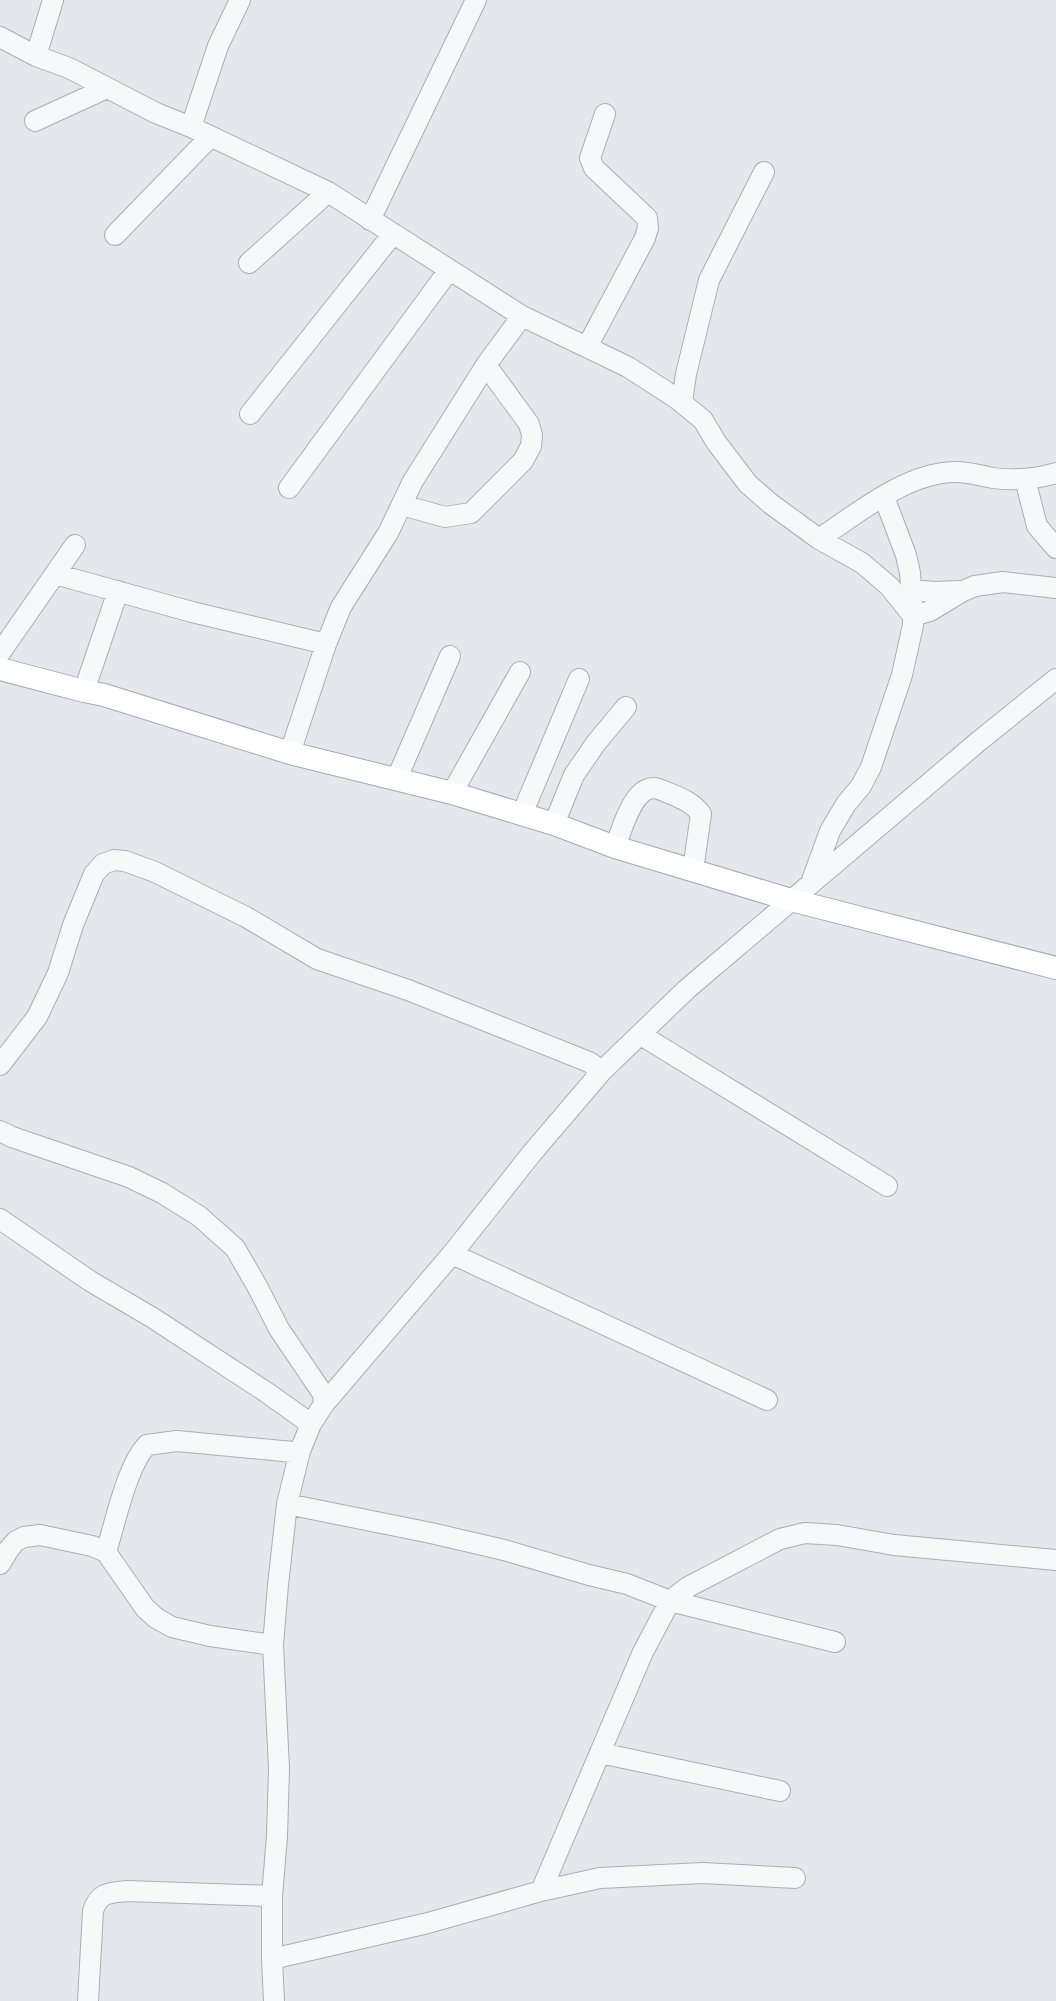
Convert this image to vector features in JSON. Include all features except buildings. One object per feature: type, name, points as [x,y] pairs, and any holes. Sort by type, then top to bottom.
[{"type":"main road","points":[[0,669],[104,695],[290,753],[397,778],[452,793],[554,824],[615,847],[791,900],[1056,968]]},
{"type":"street","points":[[36,56],[54,0]]},
{"type":"street","points":[[191,127],[218,46],[240,0]]},
{"type":"street","points":[[370,220],[476,0]]},
{"type":"street","points":[[0,37],[36,56],[69,68],[156,113],[191,127],[328,192],[392,235],[522,316],[628,367],[682,403],[703,420],[716,442],[748,484],[771,504],[819,539],[862,563],[884,581],[905,604],[913,616]]},
{"type":"street","points":[[35,121],[107,88]]},
{"type":"street","points":[[587,347],[645,238],[648,228],[647,218],[594,168],[590,158],[605,114]]},
{"type":"street","points":[[115,235],[210,137]]},
{"type":"street","points":[[682,403],[686,374],[709,280],[764,172]]},
{"type":"street","points":[[249,263],[328,192]]},
{"type":"street","points":[[250,414],[392,235]]},
{"type":"street","points":[[288,488],[449,270]]},
{"type":"street","points":[[290,753],[326,644],[341,607],[388,533],[413,481],[486,366],[522,316]]},
{"type":"street","points":[[402,505],[445,517],[471,513],[523,461],[531,446],[532,435],[529,424],[486,366]]},
{"type":"street","points":[[819,539],[909,482],[939,473],[954,472],[991,478],[1025,479],[1056,473]]},
{"type":"street","points":[[1025,479],[1036,526],[1056,548]]},
{"type":"street","points":[[811,883],[830,831],[846,804],[861,786],[870,767],[902,675],[913,616],[912,590],[906,555],[884,497]]},
{"type":"street","points":[[0,653],[75,545]]},
{"type":"street","points":[[55,574],[192,612],[326,644]]},
{"type":"street","points":[[913,616],[930,611],[963,591],[975,586],[1003,582],[1056,588]]},
{"type":"street","points":[[912,590],[949,593],[963,591]]},
{"type":"street","points":[[84,691],[118,591]]},
{"type":"street","points":[[397,778],[450,656]]},
{"type":"street","points":[[452,793],[520,672]]},
{"type":"street","points":[[522,814],[579,679]]},
{"type":"street","points":[[274,2001],[272,1896],[277,1836],[279,1769],[273,1645],[287,1504],[300,1451],[311,1424],[324,1404],[452,1254],[532,1153],[602,1071],[687,989],[979,741],[1056,679]]},
{"type":"street","points":[[554,824],[574,775],[596,743],[626,707]]},
{"type":"street","points":[[615,847],[634,800],[642,791],[654,788],[686,800],[701,814],[693,870]]},
{"type":"street","points":[[0,1065],[37,1016],[58,973],[73,925],[94,874],[103,864],[114,860],[125,861],[154,872],[246,917],[317,959],[408,990],[589,1062],[602,1071]]},
{"type":"street","points":[[641,1035],[887,1186]]},
{"type":"street","points":[[0,1131],[12,1137],[128,1177],[162,1193],[200,1216],[235,1248],[279,1330],[323,1394],[324,1404]]},
{"type":"street","points":[[0,1219],[90,1281],[153,1318],[266,1392],[311,1424]]},
{"type":"street","points":[[452,1254],[767,1400]]},
{"type":"street","points":[[106,1552],[132,1469],[140,1452],[147,1445],[177,1441],[300,1451]]},
{"type":"street","points":[[287,1504],[431,1533],[504,1550],[588,1576],[627,1584],[670,1601],[835,1642]]},
{"type":"street","points":[[541,1891],[643,1652],[670,1601],[698,1581],[724,1570],[780,1539],[805,1533],[837,1535],[894,1545],[1056,1560]]},
{"type":"street","points":[[0,1564],[9,1549],[24,1537],[40,1535],[92,1546],[106,1552],[145,1608],[156,1618],[172,1627],[210,1636],[273,1645]]},
{"type":"street","points":[[600,1753],[780,1791]]},
{"type":"street","points":[[272,1959],[428,1923],[541,1891],[600,1878],[703,1873],[795,1878]]},
{"type":"street","points":[[88,2001],[93,1911],[96,1900],[107,1893],[127,1891],[272,1896]]}]
